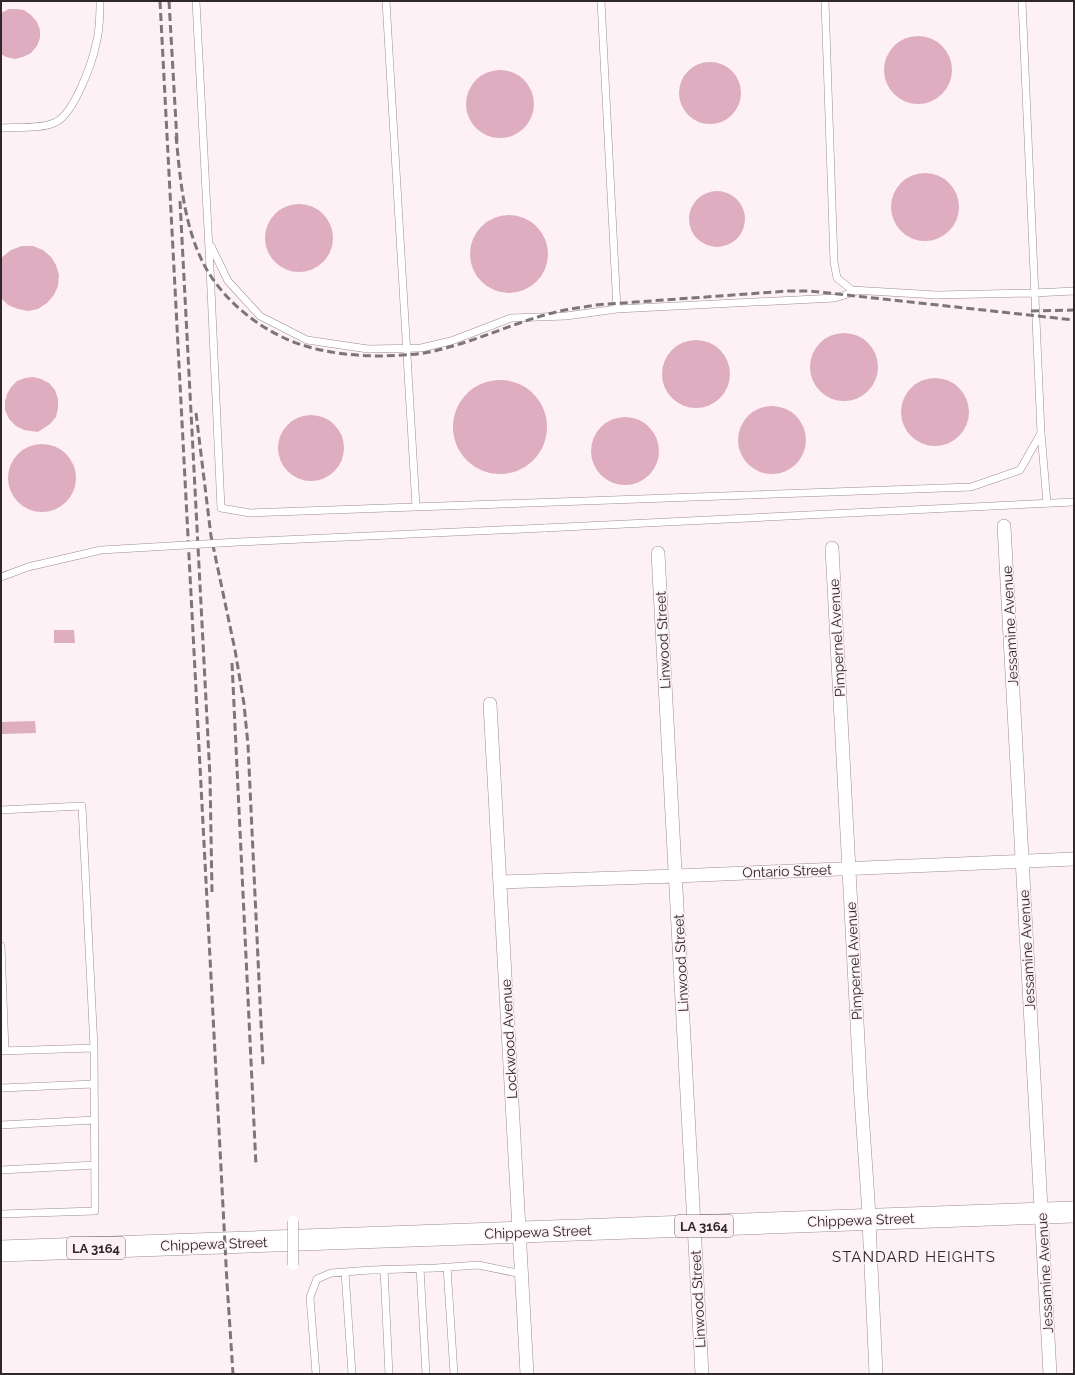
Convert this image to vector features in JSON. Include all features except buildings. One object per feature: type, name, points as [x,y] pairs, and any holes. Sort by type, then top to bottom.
[{"type":"main road","name":"Chippewa Street","points":[[1,1251],[1074,1212]]},
{"type":"street","name":"Jessamine Avenue","points":[[1004,526],[1050,1374]]},
{"type":"street","name":"Pimpernel Avenue","points":[[832,548],[869,1219],[876,1374]]},
{"type":"street","name":"Linwood Street","points":[[658,553],[702,1374]]},
{"type":"street","name":"Lockwood Avenue","points":[[490,704],[527,1374]]},
{"type":"street","name":"Ontario Street","points":[[500,882],[1074,859]]},
{"type":"street","points":[[292,1221],[293,1265]]},
{"type":"lane","points":[[1,128],[41,126],[56,122],[68,112],[88,71],[96,44],[100,18],[100,1]]},
{"type":"lane","points":[[196,1],[221,508],[250,513],[971,487],[1020,470],[1041,433]]},
{"type":"lane","points":[[386,1],[416,507]]},
{"type":"lane","points":[[601,1],[617,309]]},
{"type":"lane","points":[[825,1],[834,262],[837,278],[852,290],[858,291],[937,295],[1074,291]]},
{"type":"lane","points":[[1022,1],[1034,293],[1041,433],[1047,503]]},
{"type":"lane","points":[[209,243],[228,281],[260,316],[307,340],[368,349],[422,348],[451,341],[511,318],[566,316],[617,309],[835,298],[858,291]]},
{"type":"lane","points":[[1,577],[28,567],[101,550],[245,541],[1074,502]]},
{"type":"lane","points":[[1,810],[82,806],[94,1048],[95,1120],[95,1211],[1,1214]]},
{"type":"lane","points":[[1,946],[3,1051],[94,1048]]},
{"type":"lane","points":[[1,1088],[94,1084]]},
{"type":"lane","points":[[1,1125],[95,1120]]},
{"type":"lane","points":[[1,1170],[95,1165]]},
{"type":"lane","points":[[316,1374],[310,1297],[317,1279],[331,1273],[478,1265],[522,1274]]},
{"type":"lane","points":[[447,1267],[454,1374]]},
{"type":"lane","points":[[420,1268],[426,1374]]},
{"type":"lane","points":[[384,1269],[389,1374]]},
{"type":"lane","points":[[345,1272],[352,1374]]},
{"type":"railway","points":[[160,1],[233,1374]]},
{"type":"railway","points":[[169,1],[177,141]]},
{"type":"railway","points":[[176,136],[183,196],[189,226],[199,254],[217,285],[230,300],[244,312],[275,334],[309,347],[328,351],[375,356],[418,354],[454,346],[533,319],[569,309],[595,305],[788,291],[810,291],[1074,320]]},
{"type":"railway","points":[[180,201],[210,777],[212,892]]},
{"type":"railway","points":[[1031,311],[1074,310]]},
{"type":"railway","points":[[196,413],[211,536],[235,650],[244,704],[248,745],[263,1066]]},
{"type":"railway","points":[[232,663],[256,1166]]},
{"type":"district","name":"STANDARD HEIGHTS","points":[[914,1257]]}]
